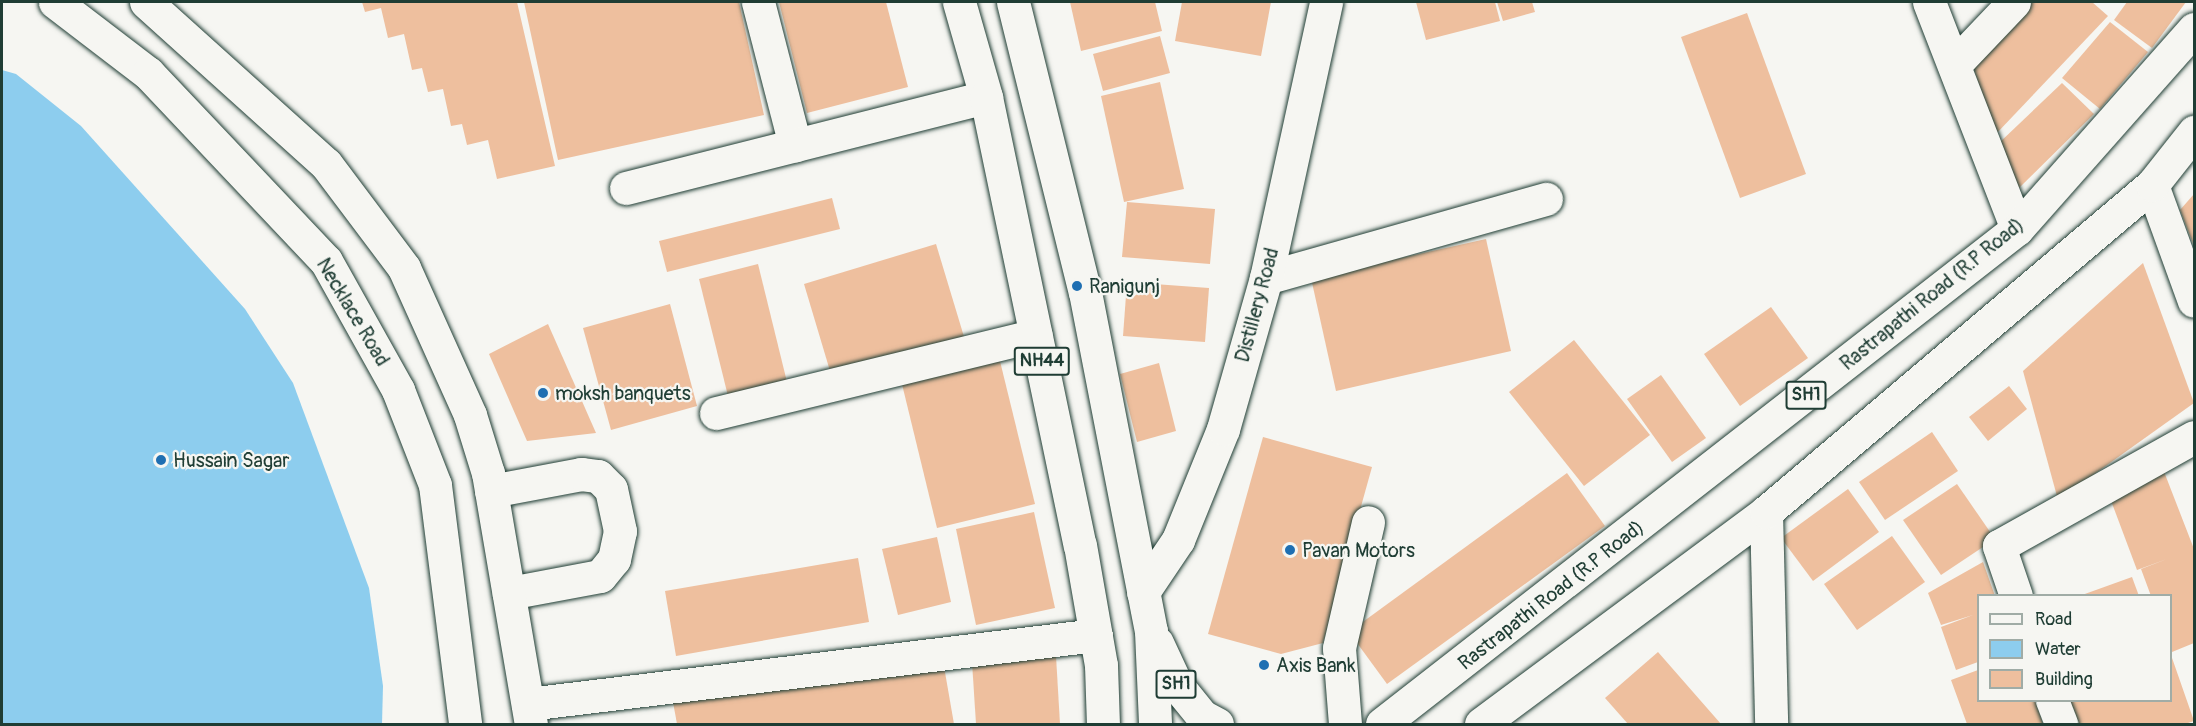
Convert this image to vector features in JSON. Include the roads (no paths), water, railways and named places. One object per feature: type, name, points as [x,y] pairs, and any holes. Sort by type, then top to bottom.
[{"type":"main road","name":"Necklace Road","points":[[55,2],[148,73],[326,261],[398,390],[435,485],[465,724]]},
{"type":"main road","points":[[146,2],[326,164],[404,268],[470,414],[491,491],[530,715],[1096,635]]},
{"type":"main road","points":[[758,2],[795,145]]},
{"type":"main road","name":"NH44","points":[[958,2],[986,97],[1036,335],[1096,635],[1101,665],[1103,724]]},
{"type":"main road","name":"NH44","points":[[1013,2],[1085,292],[1151,631],[1155,724]]},
{"type":"main road","name":"Distillery Road","points":[[1143,591],[1178,540],[1223,429],[1266,279],[1326,2]]},
{"type":"main road","points":[[1929,2],[2017,229]]},
{"type":"main road","points":[[1954,64],[2014,2]]},
{"type":"main road","name":"Rastrapathi Road (R.P Road)","points":[[1382,724],[2017,229],[2194,29]]},
{"type":"main road","points":[[626,188],[986,97]]},
{"type":"main road","points":[[1481,724],[1766,512],[2152,185],[2194,132]]},
{"type":"main road","points":[[2152,185],[2194,301]]},
{"type":"main road","points":[[1266,279],[1546,199]]},
{"type":"main road","points":[[716,413],[1036,335]]},
{"type":"main road","points":[[2015,594],[1999,546],[2194,437]]},
{"type":"main road","points":[[491,491],[581,474],[598,476],[611,489],[620,531],[614,559],[600,576],[509,593]]},
{"type":"main road","points":[[1766,512],[1772,724]]},
{"type":"main road","points":[[1345,724],[1340,648],[1368,522]]},
{"type":"main road","name":"SH1","points":[[1151,631],[1176,684],[1202,716],[1217,724]]},
{"type":"main road","points":[[2053,702],[2061,724]]},
{"type":"water","name":"Hussain Sagar","points":[[2,70],[16,74],[81,126],[245,309],[293,383],[369,588],[383,686],[382,724],[2,724]]},
{"type":"place","name":"Ranigunj","points":[[1077,286]]},
{"type":"place","name":"moksh banquets","points":[[543,393]]},
{"type":"place","name":"Hussain Sagar","points":[[161,460]]},
{"type":"place","name":"Pavan Motors","points":[[1290,550]]},
{"type":"place","name":"Axis Bank","points":[[1264,665]]}]
